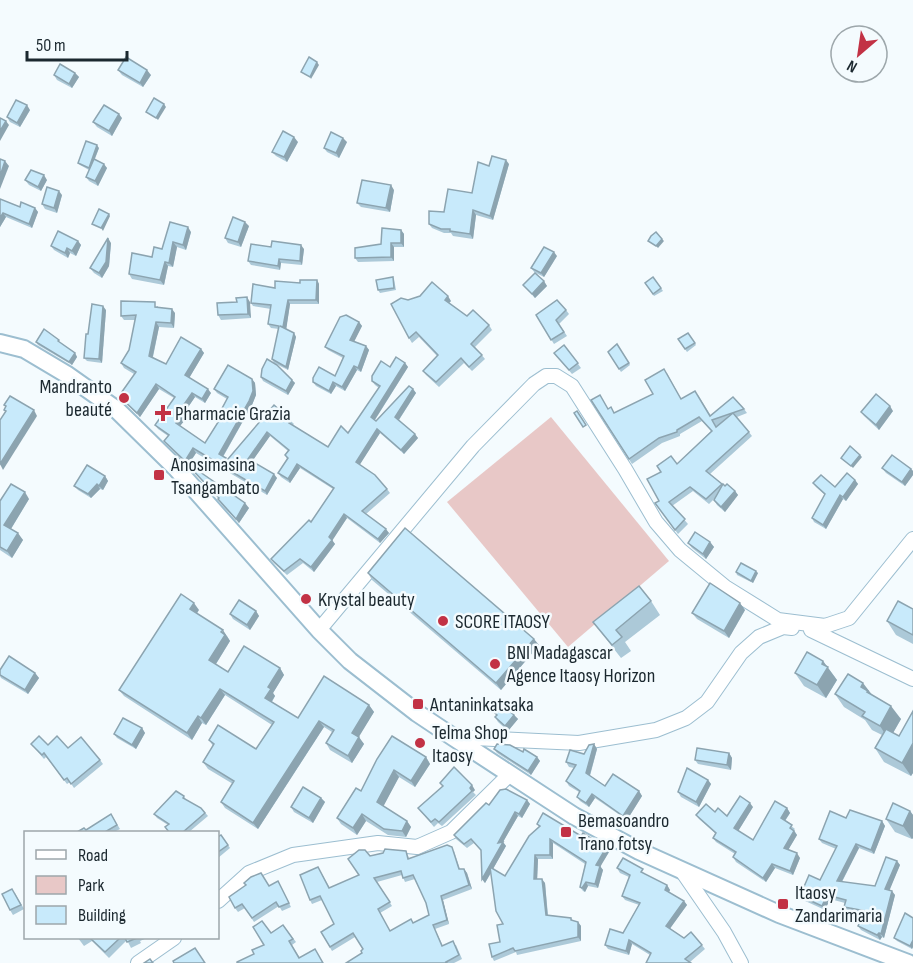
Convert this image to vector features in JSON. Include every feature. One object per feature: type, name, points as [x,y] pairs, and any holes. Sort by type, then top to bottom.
[{"type":"street","points":[[0,343],[24,349],[66,374],[117,410],[175,467],[319,630],[350,661],[417,713],[574,816],[639,851],[779,914],[908,963]]},
{"type":"street","points":[[319,630],[473,446],[534,384],[546,376],[556,376],[572,386],[656,522],[680,550],[725,587],[778,620],[825,626],[849,618],[913,539]]},
{"type":"street","points":[[453,737],[579,743],[656,730],[686,718],[707,702],[741,653],[759,637],[783,627],[815,630],[913,679]]},
{"type":"street","points":[[219,900],[249,873],[293,855],[378,843],[417,847],[443,836],[452,832],[510,774]]},
{"type":"street","points":[[682,871],[724,932],[741,963]]},
{"type":"street","points":[[138,963],[173,939]]},
{"type":"green space","points":[[551,417],[669,561],[568,647],[447,502]]},
{"type":"building","points":[[126,57],[147,70],[140,83],[118,70]]},
{"type":"building","points":[[309,57],[317,62],[310,77],[301,72]]},
{"type":"building","points":[[60,64],[75,73],[69,84],[54,75]]},
{"type":"building","points":[[154,98],[164,104],[156,118],[146,112]]},
{"type":"building","points":[[16,100],[27,105],[17,123],[7,117]]},
{"type":"building","points":[[104,105],[119,114],[109,131],[93,122]]},
{"type":"building","points":[[0,118],[6,121],[0,131]]},
{"type":"building","points":[[283,131],[294,137],[284,157],[272,152]]},
{"type":"building","points":[[331,132],[343,138],[336,153],[324,148]]},
{"type":"building","points":[[86,141],[97,145],[89,168],[78,163]]},
{"type":"building","points":[[492,156],[506,160],[490,216],[473,210],[470,234],[441,229],[429,224],[429,211],[444,212],[448,189],[472,193],[478,162],[489,166]]},
{"type":"building","points":[[0,159],[5,161],[0,176]]},
{"type":"building","points":[[94,159],[104,164],[95,181],[86,177]]},
{"type":"building","points":[[31,170],[44,175],[38,187],[25,180]]},
{"type":"building","points":[[362,180],[391,185],[386,208],[357,203]]},
{"type":"building","points":[[47,187],[59,191],[54,208],[42,204]]},
{"type":"building","points":[[0,199],[20,207],[21,202],[35,208],[29,224],[3,213],[0,218]]},
{"type":"building","points":[[99,209],[109,214],[101,228],[92,224]]},
{"type":"building","points":[[233,217],[245,222],[238,242],[225,238]]},
{"type":"building","points":[[170,222],[188,227],[183,245],[173,242],[169,263],[165,262],[160,280],[129,274],[132,253],[152,257],[154,247],[162,249]]},
{"type":"building","points":[[382,228],[401,230],[401,243],[391,243],[391,257],[355,258],[355,248],[381,244]]},
{"type":"building","points":[[58,231],[78,241],[72,251],[67,248],[65,253],[51,246]]},
{"type":"building","points":[[656,232],[662,239],[656,246],[648,241]]},
{"type":"building","points":[[108,238],[106,262],[99,273],[90,268]]},
{"type":"building","points":[[272,241],[301,245],[300,261],[279,259],[278,266],[248,261],[251,244],[271,247]]},
{"type":"building","points":[[544,247],[554,252],[541,273],[531,268]]},
{"type":"building","points":[[535,273],[544,281],[532,294],[523,285]]},
{"type":"building","points":[[393,277],[394,288],[378,290],[376,280]]},
{"type":"building","points":[[653,277],[661,288],[653,294],[645,283]]},
{"type":"building","points":[[300,280],[317,280],[316,300],[288,300],[283,327],[280,326],[294,333],[286,367],[272,359],[279,326],[268,324],[271,305],[251,303],[253,284],[275,288],[275,281],[300,283]]},
{"type":"building","points":[[432,282],[448,296],[445,300],[467,316],[473,310],[489,325],[471,344],[482,355],[469,367],[461,358],[436,382],[423,371],[438,355],[416,332],[409,338],[391,304],[401,298],[408,300],[420,296]]},
{"type":"building","points":[[247,297],[248,314],[218,315],[217,303],[237,302],[236,298]]},
{"type":"building","points":[[557,300],[566,310],[556,320],[564,332],[551,340],[536,315]]},
{"type":"building","points":[[121,301],[155,302],[155,307],[172,309],[171,323],[156,322],[149,356],[166,364],[181,337],[201,349],[185,375],[208,389],[202,399],[192,393],[178,413],[182,415],[176,423],[205,443],[222,416],[219,414],[228,397],[214,389],[228,365],[252,379],[253,391],[249,401],[219,454],[226,458],[221,465],[193,448],[185,461],[164,441],[169,435],[155,425],[175,397],[156,384],[137,413],[119,396],[136,372],[121,363],[129,350],[136,315],[121,316]]},
{"type":"building","points":[[92,304],[103,306],[99,359],[84,358]]},
{"type":"building","points":[[346,315],[359,322],[350,340],[366,346],[358,368],[354,366],[342,387],[333,382],[329,391],[313,382],[313,378],[319,367],[335,376],[344,356],[325,347],[340,317]]},
{"type":"building","points":[[44,329],[75,353],[69,362],[36,342]]},
{"type":"building","points":[[688,333],[695,343],[685,349],[678,339]]},
{"type":"building","points":[[617,344],[629,363],[619,369],[608,352]]},
{"type":"building","points":[[564,345],[578,363],[569,370],[554,353]]},
{"type":"building","points":[[396,357],[405,363],[371,417],[376,421],[409,386],[413,389],[395,417],[415,434],[401,450],[377,429],[356,462],[375,475],[387,489],[362,511],[386,529],[378,539],[344,514],[329,537],[332,540],[311,567],[300,559],[284,571],[271,559],[309,520],[311,522],[334,488],[297,464],[288,479],[278,473],[288,458],[285,455],[289,450],[267,432],[248,459],[274,474],[265,491],[222,466],[274,405],[291,420],[289,423],[328,447],[341,426],[348,433],[380,386],[372,381],[372,376],[381,361],[390,367]]},
{"type":"building","points":[[267,359],[277,365],[292,380],[286,391],[261,377]]},
{"type":"building","points":[[664,369],[681,399],[695,391],[710,416],[733,397],[744,409],[712,420],[716,427],[733,413],[749,432],[706,471],[722,484],[706,499],[690,487],[669,502],[685,519],[675,530],[655,503],[659,501],[647,479],[661,472],[657,466],[671,456],[677,464],[712,431],[699,417],[677,432],[659,438],[629,459],[591,400],[600,395],[608,409],[611,407],[614,413],[653,394],[645,380]]},
{"type":"building","points":[[876,394],[890,406],[876,425],[861,412]]},
{"type":"building","points":[[10,396],[34,410],[0,464],[0,420],[6,411],[4,405]]},
{"type":"building","points":[[577,411],[586,425],[583,427],[574,413]]},
{"type":"building","points":[[850,446],[860,455],[851,466],[841,458]]},
{"type":"building","points":[[892,455],[911,469],[902,482],[882,468]]},
{"type":"building","points":[[184,461],[245,503],[236,519],[219,498]]},
{"type":"building","points":[[87,465],[105,476],[99,486],[97,484],[88,494],[74,486]]},
{"type":"building","points":[[847,473],[855,480],[843,497],[840,495],[823,525],[812,518],[825,494],[813,483],[821,475],[835,487]]},
{"type":"building","points":[[11,484],[25,492],[4,525],[18,533],[7,551],[0,547],[0,501]]},
{"type":"building","points":[[723,484],[725,486],[727,484],[735,491],[721,507],[714,500]]},
{"type":"building","points":[[405,528],[534,639],[496,683],[368,573]]},
{"type":"building","points":[[695,532],[710,542],[703,554],[688,543]]},
{"type":"building","points":[[741,563],[756,571],[751,581],[736,572]]},
{"type":"building","points":[[710,583],[740,603],[724,631],[692,613]]},
{"type":"building","points":[[639,586],[651,601],[616,630],[622,637],[612,645],[593,622]]},
{"type":"building","points":[[181,594],[194,603],[190,609],[223,630],[221,632],[225,635],[209,660],[228,672],[244,646],[280,668],[268,687],[271,689],[265,698],[298,718],[324,676],[369,705],[352,733],[359,737],[348,756],[326,743],[334,730],[319,721],[253,823],[221,802],[234,781],[203,762],[214,744],[209,740],[218,725],[256,749],[274,722],[220,689],[201,718],[198,716],[187,733],[119,690]]},
{"type":"building","points":[[239,600],[256,611],[247,625],[230,614]]},
{"type":"building","points":[[898,601],[913,609],[913,635],[887,621]]},
{"type":"building","points":[[807,652],[823,661],[822,664],[828,667],[817,685],[795,673]]},
{"type":"building","points":[[9,656],[35,673],[25,690],[0,675],[0,670]]},
{"type":"building","points":[[848,674],[863,683],[861,687],[867,692],[891,706],[880,726],[862,716],[865,712],[835,694]]},
{"type":"building","points":[[502,705],[514,715],[505,726],[495,717],[497,715],[495,713]]},
{"type":"building","points":[[913,711],[913,743],[902,763],[875,748],[886,729],[899,736]]},
{"type":"building","points":[[123,718],[142,728],[132,745],[114,734]]},
{"type":"building","points":[[39,736],[48,745],[57,736],[68,748],[81,737],[100,760],[71,784],[67,778],[64,780],[44,753],[42,755],[31,744]]},
{"type":"building","points":[[392,736],[426,757],[411,781],[394,770],[377,802],[407,821],[402,831],[384,829],[362,814],[353,828],[337,818],[356,788],[361,791]]},
{"type":"building","points":[[497,744],[510,745],[523,752],[524,749],[537,757],[528,771],[494,749]]},
{"type":"building","points":[[594,744],[586,773],[605,786],[613,774],[639,791],[623,816],[592,794],[586,803],[577,797],[580,791],[566,781],[576,765],[566,762],[570,750],[584,754],[589,745]]},
{"type":"building","points":[[697,748],[729,753],[727,765],[695,760]]},
{"type":"building","points":[[454,767],[472,785],[470,788],[472,791],[439,822],[435,819],[431,822],[418,808],[443,786],[440,783]]},
{"type":"building","points":[[687,768],[708,780],[696,802],[678,792]]},
{"type":"building","points":[[303,787],[321,798],[309,818],[291,807]]},
{"type":"building","points":[[506,789],[527,800],[519,814],[515,812],[498,843],[503,842],[482,879],[481,850],[471,839],[464,844],[454,835],[486,803],[489,805],[500,790]]},
{"type":"building","points":[[176,791],[205,813],[184,831],[168,831],[165,827],[169,824],[154,814]]},
{"type":"building","points":[[740,796],[750,803],[734,828],[753,840],[775,801],[787,808],[781,818],[792,825],[790,828],[794,831],[784,848],[797,853],[790,871],[772,864],[763,878],[733,857],[736,852],[713,838],[716,833],[696,815],[706,804],[715,812],[718,808],[727,816]]},
{"type":"building","points":[[893,803],[910,811],[903,826],[886,819]]},
{"type":"building","points":[[850,810],[882,821],[871,850],[856,844],[837,881],[875,886],[886,857],[897,861],[885,889],[892,891],[881,934],[877,935],[858,926],[866,911],[844,907],[846,900],[827,895],[822,906],[800,896],[809,875],[820,880],[837,846],[819,839],[830,811],[846,818]]},
{"type":"building","points":[[543,813],[581,836],[583,833],[606,848],[596,865],[600,866],[595,884],[586,882],[582,888],[580,887],[586,862],[550,839],[550,855],[535,855],[534,879],[542,879],[546,915],[571,918],[578,922],[578,937],[515,951],[513,948],[492,957],[489,944],[500,942],[497,925],[503,924],[496,911],[490,867],[505,876],[529,836],[540,826],[537,824]]},
{"type":"building","points":[[111,814],[117,825],[107,831],[79,831],[84,828],[86,830]]},
{"type":"building","points":[[221,835],[228,845],[219,851],[219,836]]},
{"type":"building","points":[[447,845],[452,847],[459,869],[464,869],[469,885],[441,896],[447,920],[433,925],[442,946],[453,941],[459,955],[447,963],[346,963],[362,953],[363,949],[353,933],[330,947],[321,932],[334,924],[320,896],[310,900],[300,875],[318,867],[329,888],[359,875],[348,859],[359,850],[365,850],[370,856],[383,853],[385,849],[406,851],[408,859]],"holes":[[[401,871],[403,878],[413,875],[429,915],[413,923],[411,919],[390,931],[378,909],[390,902],[374,878]]]},
{"type":"building","points":[[623,858],[643,869],[641,872],[667,885],[665,890],[684,901],[666,926],[684,938],[691,932],[702,945],[685,959],[691,963],[646,963],[651,953],[629,940],[626,951],[605,945],[610,929],[623,933],[640,903],[622,896],[630,875],[617,868]]},
{"type":"building","points":[[261,873],[269,886],[278,881],[289,903],[279,907],[276,902],[252,918],[242,904],[235,908],[229,897],[246,885],[244,883],[251,877]]},
{"type":"building","points":[[12,889],[21,905],[10,910],[2,894]]},
{"type":"building","points":[[905,913],[913,918],[913,940],[910,946],[894,938]]},
{"type":"building","points":[[262,921],[271,933],[283,925],[293,939],[289,941],[299,958],[315,949],[323,963],[237,963],[254,954],[252,950],[264,945],[253,927]]},
{"type":"building","points":[[91,939],[119,939],[105,952]]},
{"type":"building","points":[[195,948],[205,963],[174,963],[173,961]]},
{"type":"place","name":"Mandranto beauté","points":[[124,398]]},
{"type":"place","name":"Pharmacie Grazia","points":[[163,413]]},
{"type":"place","name":"Anosimasina Tsangambato","points":[[159,475]]},
{"type":"place","name":"Krystal beauty","points":[[306,599]]},
{"type":"place","name":"SCORE ITAOSY","points":[[443,621]]},
{"type":"place","name":"BNI Madagascar Agence Itaosy Horizon","points":[[495,664]]},
{"type":"place","name":"Antaninkatsaka","points":[[418,704]]},
{"type":"place","name":"Telma Shop Itaosy","points":[[420,743]]},
{"type":"place","name":"Bemasoandro Trano fotsy","points":[[566,832]]},
{"type":"place","name":"Itaosy Zandarimaria","points":[[783,904]]}]
